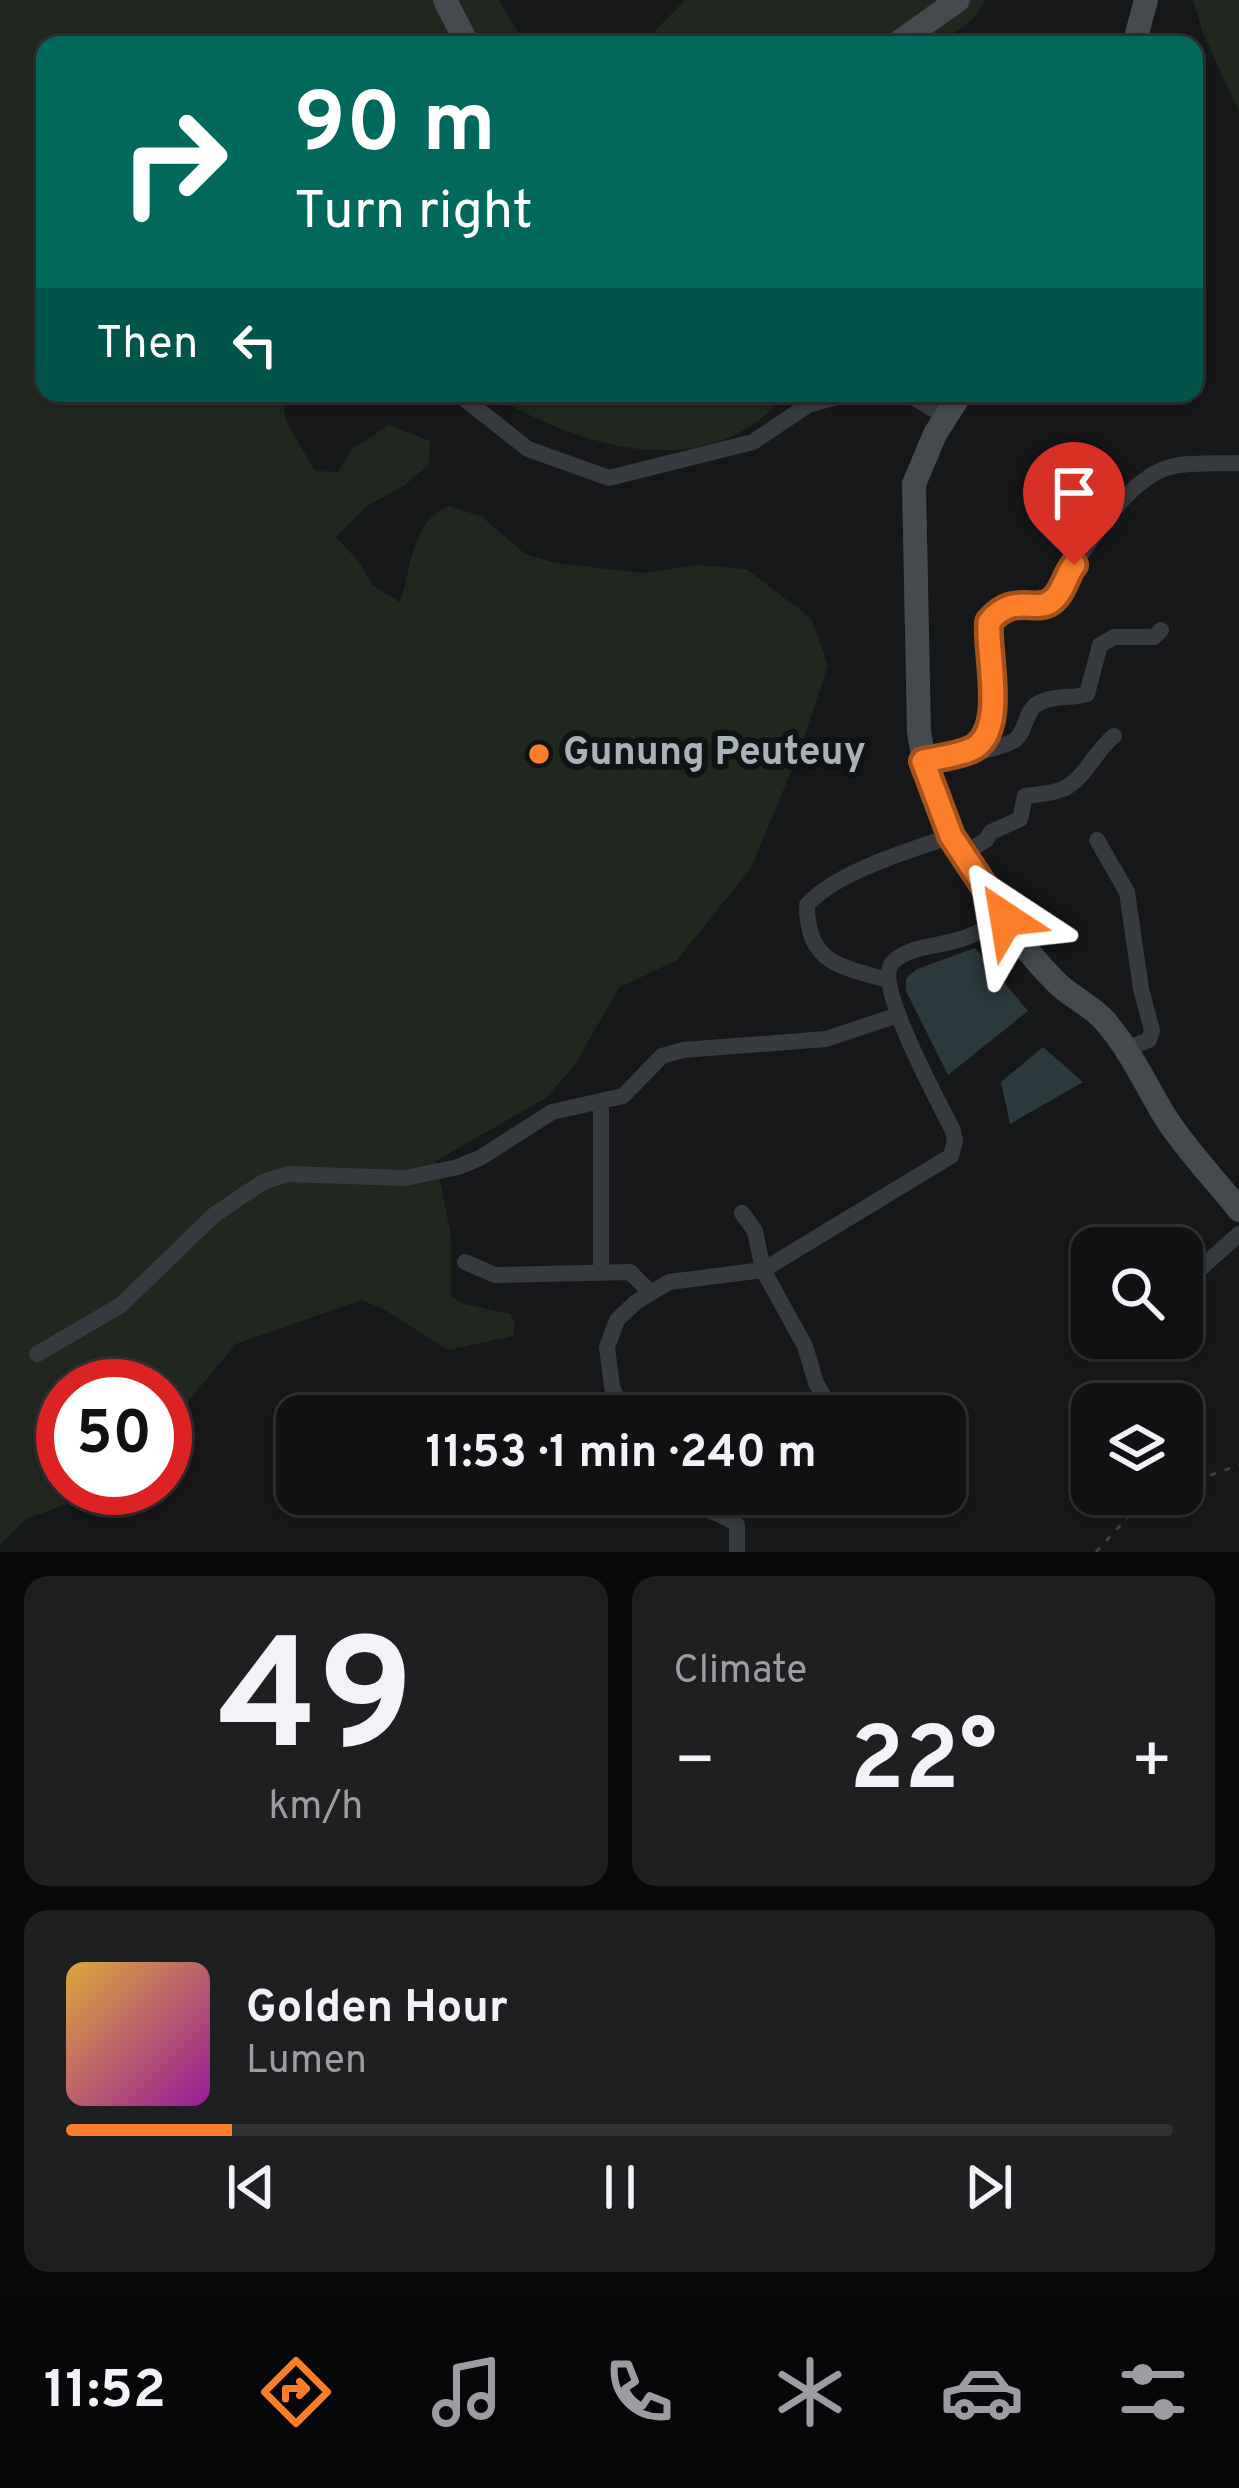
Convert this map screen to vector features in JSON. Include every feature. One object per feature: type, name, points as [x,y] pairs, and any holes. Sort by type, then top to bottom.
[{"type":"main road","points":[[445,0],[463,36]]},
{"type":"main road","points":[[908,36],[958,0]]},
{"type":"main road","points":[[1137,36],[1146,0]]},
{"type":"main road","points":[[955,402],[914,484],[923,761],[957,845],[1006,919],[1052,979],[1084,1000],[1126,1049],[1167,1120],[1239,1210]]},
{"type":"street","points":[[469,402],[529,448],[620,478],[753,442],[818,402]]},
{"type":"street","points":[[921,402],[946,417]]},
{"type":"street","points":[[975,749],[991,720],[988,630],[995,614],[1014,605],[1046,605],[1054,600],[1068,572],[1105,524],[1134,490],[1159,471],[1196,464],[1239,464]]},
{"type":"street","points":[[923,761],[1013,741],[1021,735],[1032,707],[1088,694],[1100,645],[1114,637],[1154,638],[1161,630]]},
{"type":"street","points":[[887,980],[836,965],[814,945],[807,927],[807,905],[816,895],[877,864],[986,840],[991,832],[1019,819],[1025,796],[1063,790],[1072,783],[1097,749],[1114,736]]},
{"type":"street","points":[[1097,840],[1127,892],[1152,1030],[1149,1040],[1126,1049]]},
{"type":"street","points":[[616,1395],[607,1347],[616,1320],[650,1292],[669,1282],[763,1270],[944,1162],[954,1150],[953,1131],[898,1015],[887,980],[889,965],[908,952],[957,941],[1006,919]]},
{"type":"street","points":[[37,1354],[121,1305],[214,1215],[263,1182],[288,1174],[431,1175],[480,1158],[552,1112],[622,1096],[662,1056],[706,1047],[826,1039],[898,1015]]},
{"type":"street","points":[[601,1272],[602,1102]]},
{"type":"street","points":[[742,1213],[755,1231],[763,1270],[806,1346],[823,1395]]},
{"type":"street","points":[[1203,1266],[1239,1234]]},
{"type":"street","points":[[465,1262],[495,1275],[630,1272],[650,1292]]},
{"type":"street","points":[[721,1515],[737,1525],[737,1552]]},
{"type":"path","points":[[1203,1478],[1239,1465]]},
{"type":"path","points":[[1096,1552],[1130,1515]]},
{"type":"shaded area","points":[[0,0],[499,0],[522,36],[36,36],[36,402],[283,402],[286,421],[315,471],[338,472],[352,449],[389,425],[430,441],[429,464],[405,485],[367,506],[336,537],[372,585],[400,602],[419,535],[448,506],[481,516],[525,554],[556,563],[643,573],[697,565],[746,569],[811,618],[828,665],[800,750],[751,868],[677,960],[619,988],[574,1066],[546,1098],[436,1161],[451,1236],[451,1296],[461,1303],[510,1314],[515,1324],[513,1336],[448,1350],[362,1300],[236,1344],[192,1396],[192,1359],[36,1359],[37,1515],[26,1519],[0,1545]]},
{"type":"shaded area","points":[[685,0],[986,0],[973,19],[950,36],[650,36]]},
{"type":"shaded area","points":[[1193,0],[1239,0],[1239,112],[1202,31]]},
{"type":"shaded area","points":[[506,402],[777,402],[755,423],[720,441],[682,449],[602,442]]},
{"type":"shaded area","points":[[975,948],[1028,1011],[948,1075],[906,991],[906,978],[917,969]]},
{"type":"shaded area","points":[[1043,1047],[1083,1082],[1010,1124],[1001,1082]]},
{"type":"place","name":"Gunung Peuteuy","points":[[539,754]]},
{"type":"route","points":[[1006,919],[951,836],[923,761],[975,749],[984,739],[993,695],[989,622],[1004,607],[1046,605],[1054,600],[1074,565]]}]
